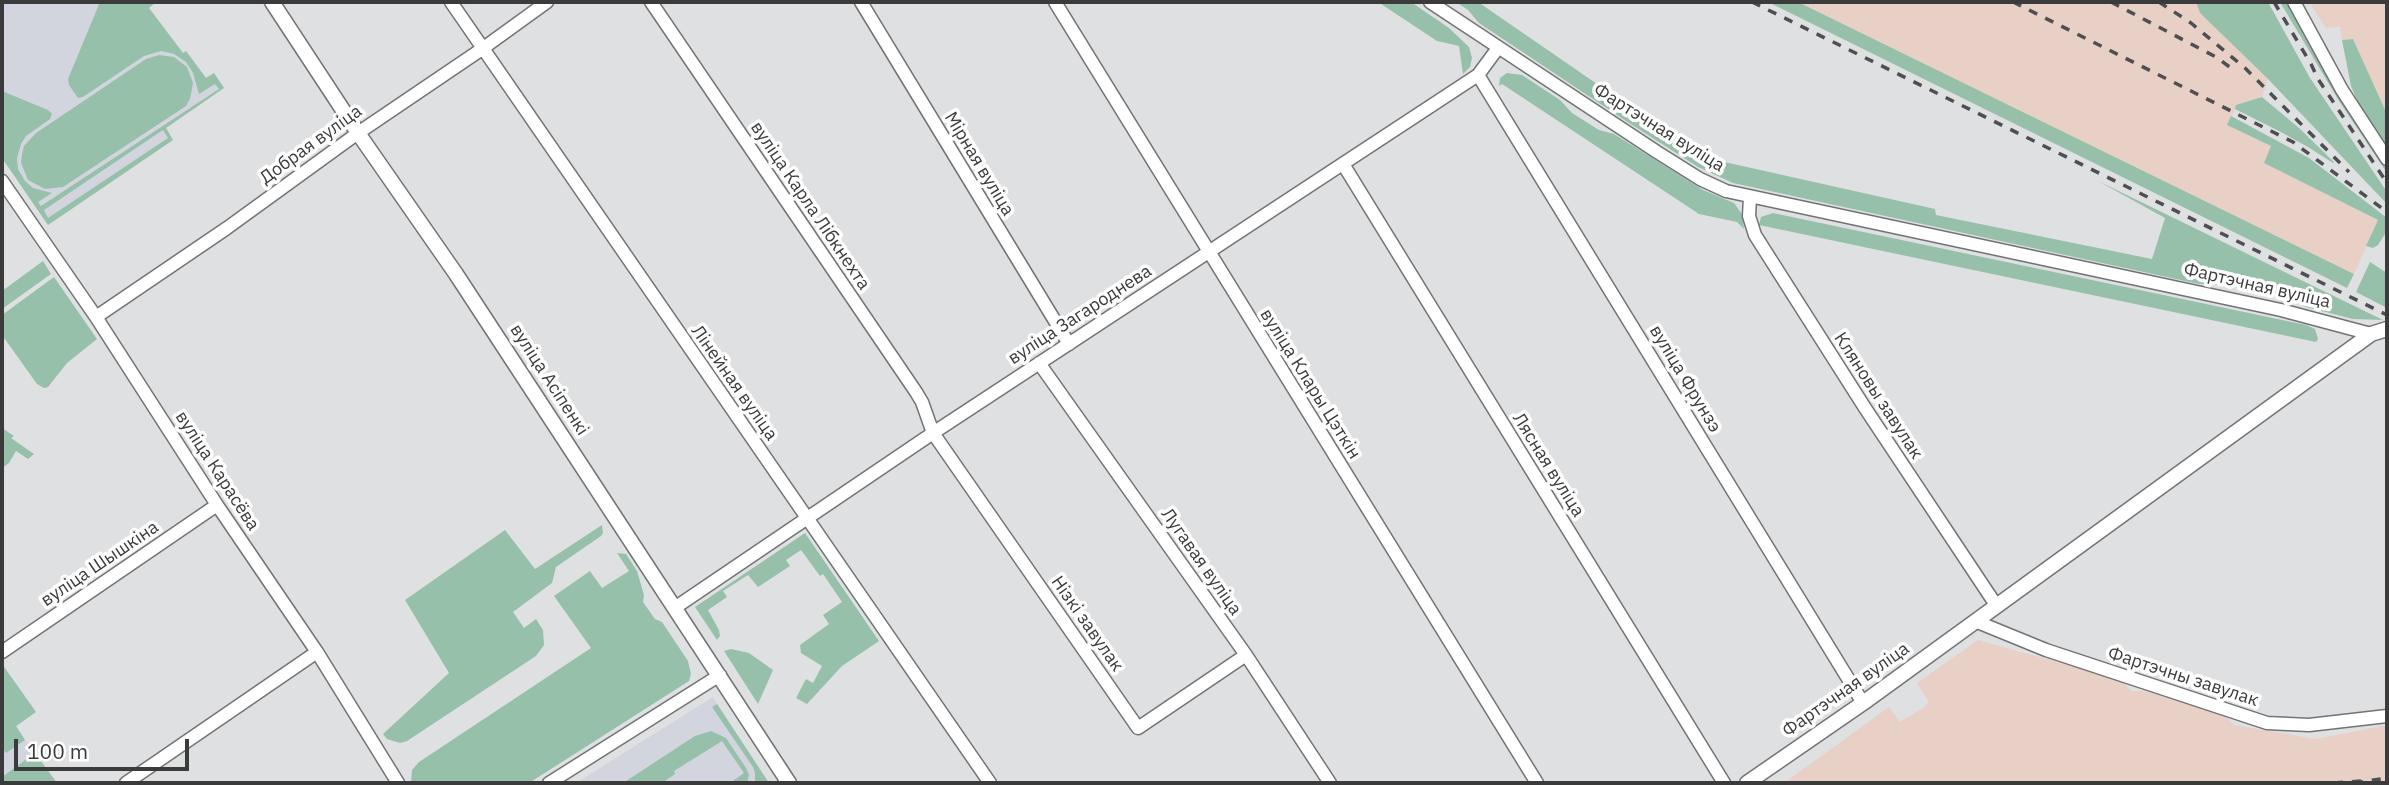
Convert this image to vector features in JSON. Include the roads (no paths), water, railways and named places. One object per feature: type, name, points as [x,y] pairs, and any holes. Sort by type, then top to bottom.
[{"type":"main road","name":"вуліца Асіпенкі","points":[[272,2],[456,274],[789,783]]},
{"type":"main road","points":[[2371,334],[2387,329]]},
{"type":"main road","name":"Фартэчная вуліца","points":[[1747,783],[2371,334]]},
{"type":"street","name":"Лінейная вуліца","points":[[451,2],[990,783]]},
{"type":"street","name":"Добрая вуліца","points":[[96,317],[547,2]]},
{"type":"street","name":"вуліца Карла Лібкнехта","points":[[651,2],[916,392],[933,433]]},
{"type":"street","name":"Мірная вуліца","points":[[860,2],[1069,344]]},
{"type":"street","name":"вуліца Клары Цэткін","points":[[1055,2],[1536,783]]},
{"type":"street","name":"Фартэчная вуліца","points":[[1430,2],[1700,179],[1726,191],[2281,310],[2371,334]]},
{"type":"street","points":[[2294,2],[2342,90],[2387,159]]},
{"type":"street","name":"вуліца Загароднева","points":[[676,607],[933,433],[1478,75],[1498,48]]},
{"type":"street","name":"вуліца Фрунзэ","points":[[1478,75],[1863,702]]},
{"type":"street","name":"Лясная вуліца","points":[[1343,164],[1724,783]]},
{"type":"street","name":"вуліца Карасёва","points":[[2,181],[96,317],[217,505],[317,652],[398,783]]},
{"type":"street","name":"Кляновы завулак","points":[[1750,198],[1749,216],[1755,235],[1864,408],[1996,605]]},
{"type":"street","name":"Лугавая вуліца","points":[[1039,363],[1246,655],[1330,783]]},
{"type":"street","name":"Нізкі завулак","points":[[933,433],[1138,728],[1246,655]]},
{"type":"street","name":"вуліца Шышкіна","points":[[2,652],[217,505]]},
{"type":"street","name":"Фартэчны завулак","points":[[1975,621],[2046,650],[2267,723],[2309,725],[2387,716]]},
{"type":"street","points":[[126,783],[317,652]]},
{"type":"street","points":[[549,783],[720,675]]},
{"type":"railway","points":[[1752,2],[2387,315]]},
{"type":"railway","points":[[2013,2],[2293,142],[2387,212]]},
{"type":"railway","points":[[2111,2],[2216,57],[2231,68]]},
{"type":"railway","points":[[2159,2],[2191,23],[2245,68],[2349,172]]},
{"type":"railway","points":[[2274,2],[2318,79],[2387,183]]},
{"type":"railway","points":[[2354,783],[2387,778]]},
{"type":"railway","points":[[2334,783],[2362,781]]}]
